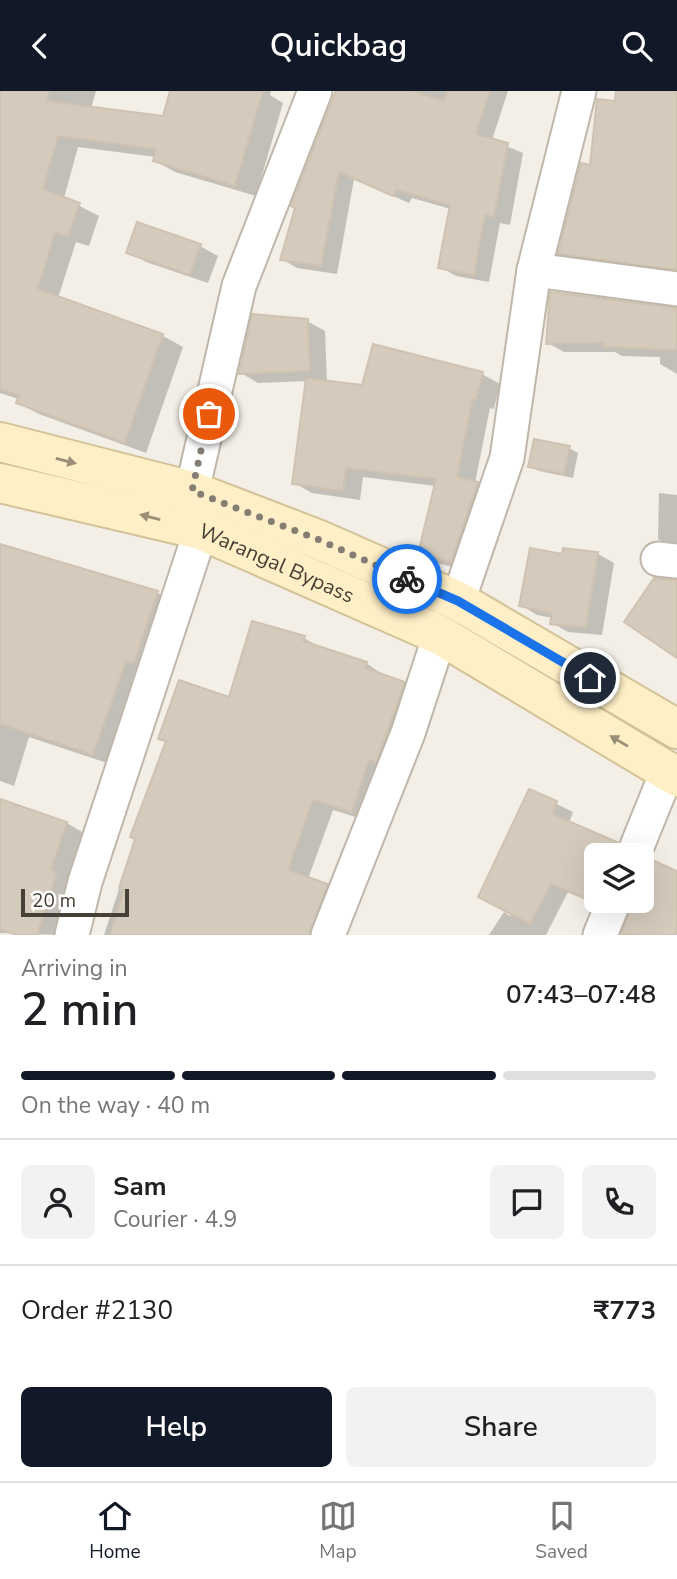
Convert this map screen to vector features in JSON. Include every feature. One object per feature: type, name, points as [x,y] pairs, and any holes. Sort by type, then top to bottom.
[{"type":"main road","points":[[0,442],[192,491],[317,539],[458,601],[677,729]]},
{"type":"main road","name":"Warangal Bypass","points":[[0,484],[201,530],[440,635],[673,773]]},
{"type":"street","points":[[192,491],[239,286],[315,91]]},
{"type":"street","points":[[458,601],[507,458],[534,270],[579,91]]},
{"type":"street","points":[[534,270],[677,289]]},
{"type":"street","points":[[72,935],[89,869],[201,530]]},
{"type":"street","points":[[328,935],[408,733],[440,635]]},
{"type":"street","points":[[639,843],[673,773]]},
{"type":"street","points":[[600,935],[609,913]]},
{"type":"building","points":[[0,91],[49,91],[47,101],[163,116],[170,91],[263,91],[235,186],[153,161],[156,149],[58,136],[43,189],[80,203],[68,236],[55,232],[38,289],[163,334],[125,443],[16,403],[19,395],[0,389]]},
{"type":"building","points":[[336,91],[413,91],[444,101],[447,91],[490,91],[476,134],[508,143],[494,217],[485,215],[474,275],[438,268],[450,205],[396,190],[393,196],[339,172],[321,266],[280,260],[295,208],[291,206]]},
{"type":"building","points":[[616,91],[677,91],[677,270],[558,254],[581,163],[590,165],[597,99],[615,101]]},
{"type":"building","points":[[137,222],[201,244],[190,275],[126,253]]},
{"type":"building","points":[[550,292],[677,308],[677,350],[604,347],[604,343],[546,344]]},
{"type":"building","points":[[252,314],[308,319],[310,371],[239,374]]},
{"type":"building","points":[[373,344],[483,372],[476,400],[473,399],[457,477],[478,482],[451,562],[418,554],[436,479],[346,468],[343,491],[292,484],[306,378],[362,385]]},
{"type":"building","points":[[534,439],[570,446],[564,474],[528,467]]},
{"type":"building","points":[[0,544],[158,591],[134,663],[126,661],[93,755],[0,724]]},
{"type":"building","points":[[530,548],[562,554],[563,548],[598,552],[586,627],[550,624],[552,613],[519,606]]},
{"type":"building","points":[[654,578],[677,580],[677,658],[624,622]]},
{"type":"building","points":[[252,621],[305,636],[303,641],[367,662],[365,668],[405,682],[376,762],[369,760],[352,812],[313,800],[288,870],[328,884],[309,935],[110,935],[124,890],[119,888],[135,839],[130,837],[166,741],[158,739],[179,680],[229,697]]},
{"type":"building","points":[[529,789],[557,801],[552,814],[617,842],[584,843],[584,898],[551,884],[530,924],[478,897]]},
{"type":"building","points":[[0,799],[67,822],[51,870],[57,872],[37,935],[17,935],[0,929]]},
{"type":"building","points":[[654,861],[677,871],[677,935],[621,935],[629,913],[654,913]]},
{"type":"way so far","points":[[209,414],[192,491],[317,539],[407,579]]},
{"type":"route","points":[[407,579],[458,601],[590,678]]}]
